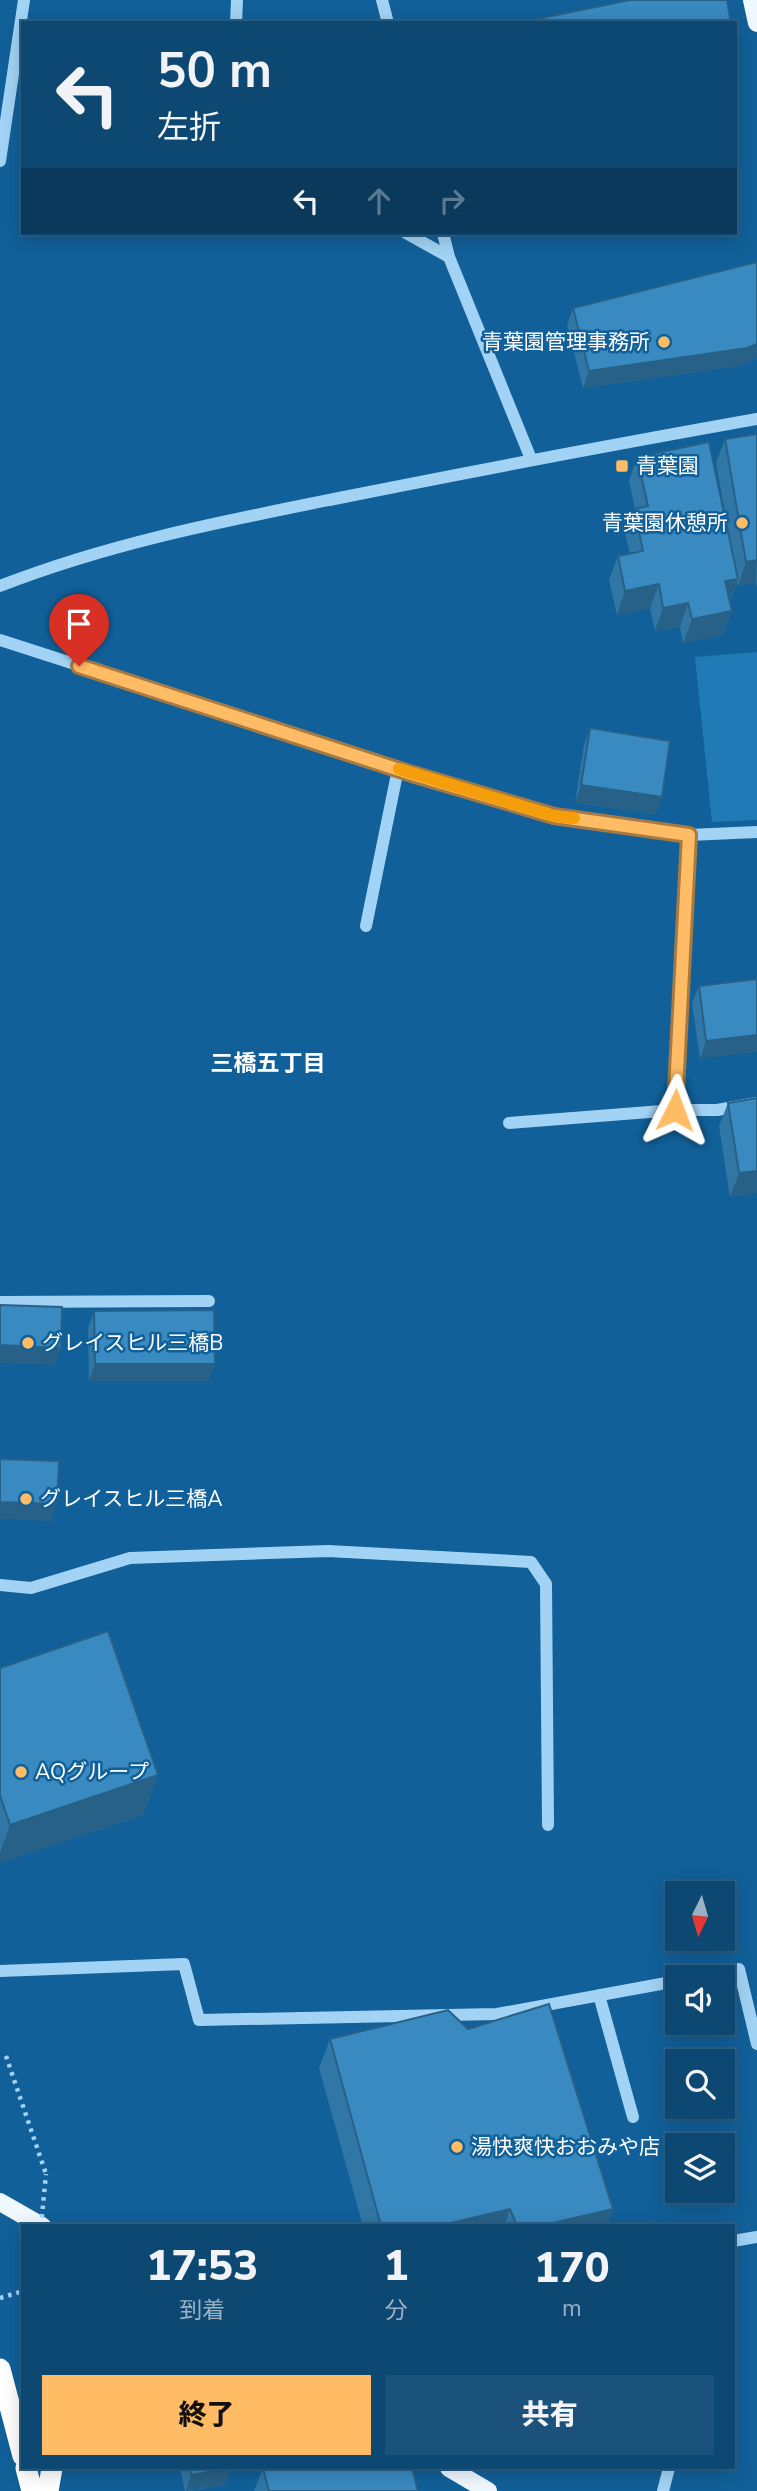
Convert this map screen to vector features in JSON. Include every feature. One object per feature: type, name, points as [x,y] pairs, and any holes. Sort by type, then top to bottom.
[{"type":"highway","points":[[0,2369],[21,2448]]},
{"type":"highway","points":[[26,2469],[32,2491]]},
{"type":"highway","points":[[48,2491],[52,2469]]},
{"type":"main road","points":[[752,0],[757,23]]},
{"type":"main road","points":[[0,2202],[38,2224]]},
{"type":"main road","points":[[451,2469],[488,2491]]},
{"type":"street","points":[[22,21],[24,0]]},
{"type":"street","points":[[236,21],[237,0]]},
{"type":"street","points":[[383,0],[388,21]]},
{"type":"street","points":[[0,161],[21,31]]},
{"type":"street","points":[[410,235],[449,257]]},
{"type":"street","points":[[444,235],[449,257],[531,459]]},
{"type":"street","points":[[0,586],[82,556],[154,536],[531,459],[757,419]]},
{"type":"street","points":[[0,640],[398,769],[554,816],[689,835],[757,832]]},
{"type":"street","points":[[366,926],[398,769]]},
{"type":"street","points":[[675,1110],[689,835]]},
{"type":"street","points":[[509,1124],[675,1110],[717,1110],[757,1102]]},
{"type":"street","points":[[0,1302],[209,1301]]},
{"type":"street","points":[[0,1585],[31,1588],[130,1559],[328,1552],[531,1562],[546,1584],[548,1825]]},
{"type":"street","points":[[0,1971],[184,1964],[200,2020],[497,2014],[665,1983]]},
{"type":"street","points":[[735,1970],[739,1969],[757,2044]]},
{"type":"street","points":[[599,1995],[633,2117]]},
{"type":"street","points":[[735,2241],[757,2236]]},
{"type":"street","points":[[663,2491],[669,2469]]},
{"type":"path","points":[[6,2056],[46,2174],[41,2224]]},
{"type":"path","points":[[0,2298],[21,2292]]},
{"type":"shaded area","points":[[757,652],[757,820],[712,822],[695,657]]},
{"type":"building","points":[[630,0],[727,0],[731,21],[527,21]]},
{"type":"building","name":"青葉園管理事務所","points":[[757,262],[757,344],[747,348],[589,371],[573,308]]},
{"type":"building","points":[[757,434],[757,560],[746,562],[725,439]]},
{"type":"building","points":[[709,442],[738,579],[725,581],[732,611],[692,619],[688,603],[663,608],[659,584],[625,591],[618,556],[643,551],[634,509],[648,506],[637,457]]},
{"type":"building","points":[[590,728],[670,741],[662,797],[581,785]]},
{"type":"building","points":[[757,979],[757,1035],[706,1041],[699,986]]},
{"type":"building","points":[[757,1098],[757,1171],[739,1173],[728,1103]]},
{"type":"building","points":[[0,1305],[62,1307],[61,1348],[0,1345]]},
{"type":"building","points":[[214,1310],[215,1364],[95,1364],[94,1311]]},
{"type":"building","points":[[0,1459],[59,1461],[57,1504],[0,1502]]},
{"type":"building","points":[[108,1631],[158,1775],[10,1825],[0,1795],[0,1668]]},
{"type":"building","name":"湯快爽快おおみや店","points":[[549,2004],[613,2209],[549,2224],[516,2224],[510,2209],[446,2224],[380,2224],[330,2039],[448,2010],[468,2029]]},
{"type":"building","points":[[190,2469],[225,2469],[191,2475]]},
{"type":"building","points":[[263,2469],[412,2469],[418,2491],[269,2491]]},
{"type":"slow traffic","points":[[399,769],[554,816],[574,818]]},
{"type":"place","name":"青葉園管理事務所","points":[[664,342]]},
{"type":"place","name":"青葉園","points":[[622,466]]},
{"type":"place","name":"青葉園休憩所","points":[[742,523]]},
{"type":"place","name":"グレイスヒル三橋B","points":[[28,1343]]},
{"type":"place","name":"グレイスヒル三橋A","points":[[26,1499]]},
{"type":"place","name":"AQグループ","points":[[21,1772]]},
{"type":"place","name":"湯快爽快おおみや店","points":[[457,2147]]},
{"type":"district","name":"三橋五丁目","points":[[268,1063]]},
{"type":"route","points":[[79,666],[412,774],[554,816],[689,835],[675,1110]]}]
